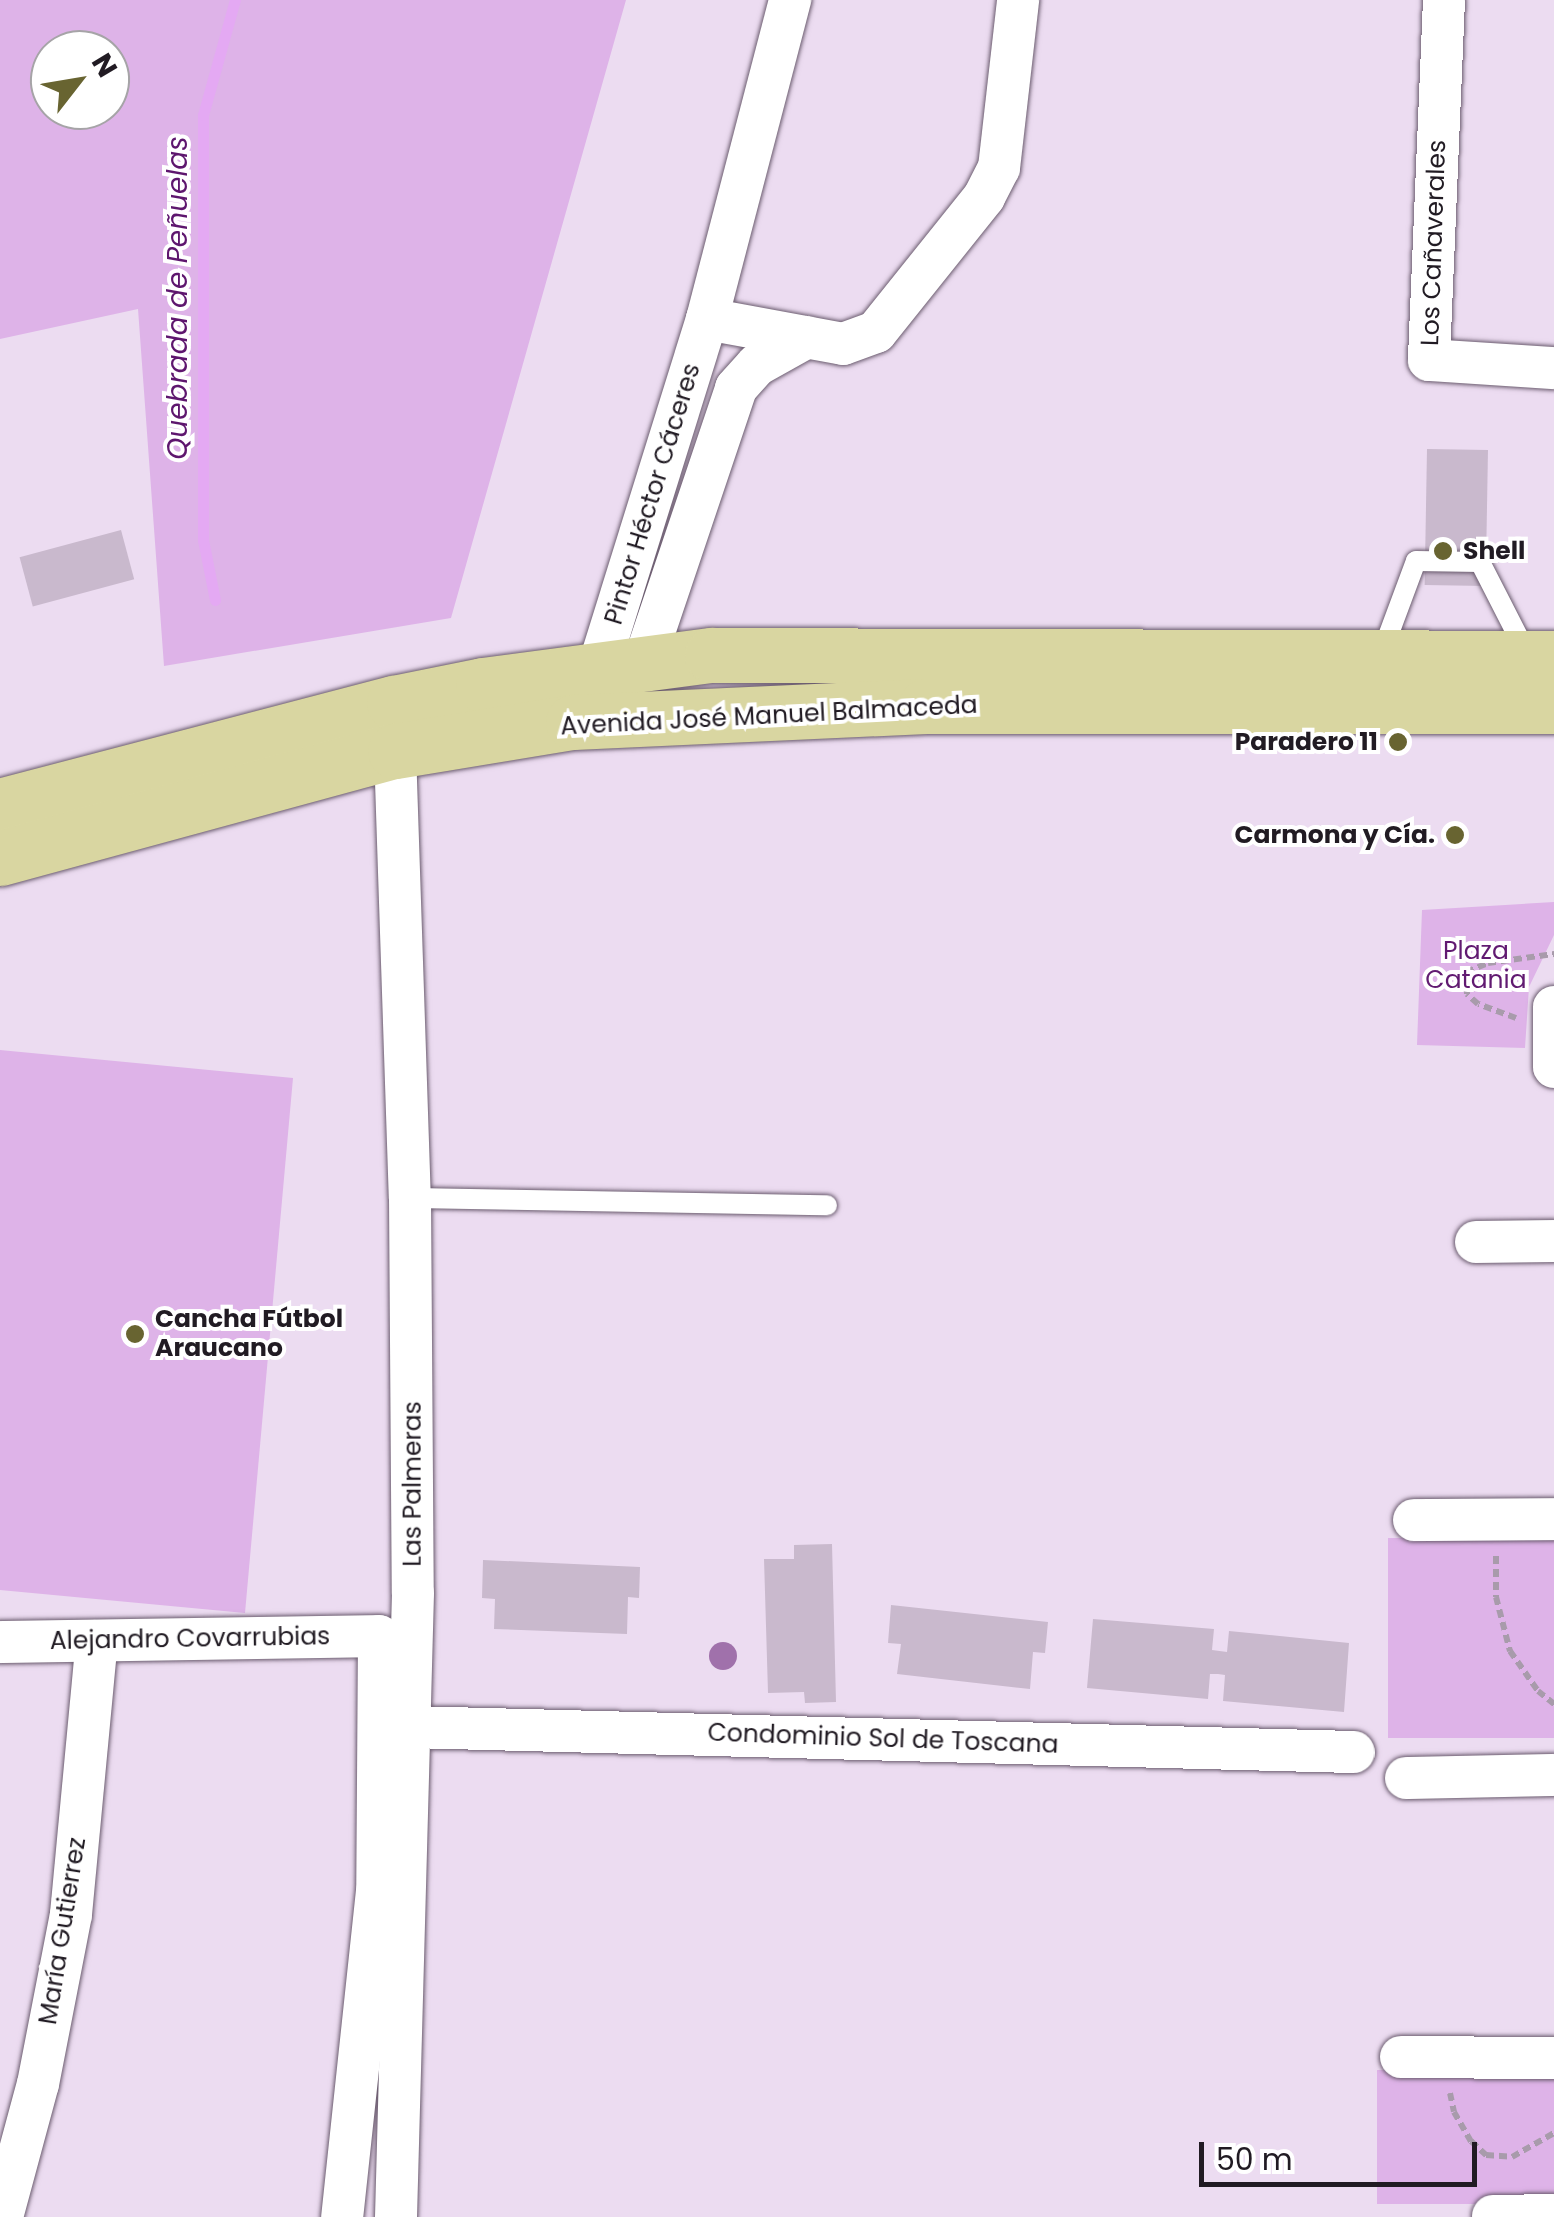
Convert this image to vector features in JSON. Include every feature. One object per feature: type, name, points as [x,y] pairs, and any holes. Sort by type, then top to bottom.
[{"type":"main road","name":"Avenida José Manuel Balmaceda","points":[[0,858],[141,792],[394,703],[621,666],[712,655],[1541,658]]},
{"type":"main road","name":"Avenida José Manuel Balmaceda","points":[[0,806],[141,792],[573,722],[926,706],[1554,706]]},
{"type":"main road","points":[[0,774],[141,792]]},
{"type":"main road","points":[[0,899],[141,792]]},
{"type":"street","name":"Pintor Héctor Cáceres","points":[[621,666],[790,0]]},
{"type":"street","points":[[707,318],[843,344],[876,332],[984,197],[999,168],[1018,0]]},
{"type":"street","name":"Los Cañaverales","points":[[1444,0],[1429,360],[1554,368]]},
{"type":"street","name":"Pintor Héctor Cáceres","points":[[621,666],[736,388],[757,364],[807,337]]},
{"type":"street","name":"Las Palmeras","points":[[395,751],[410,1198],[411,1727],[396,2217]]},
{"type":"street","points":[[1554,1007],[1554,1068]]},
{"type":"street","points":[[1476,1242],[1554,1241]]},
{"type":"street","points":[[1414,1520],[1554,1519]]},
{"type":"street","name":"Alejandro Covarrubias","points":[[0,1642],[380,1636],[377,1891],[342,2217]]},
{"type":"street","name":"María Gutierrez","points":[[2,2217],[38,2084],[71,1914],[97,1641]]},
{"type":"street","name":"Condominio Sol de Toscana","points":[[411,1727],[1354,1752]]},
{"type":"street","points":[[1406,1778],[1554,1775]]},
{"type":"street","points":[[1401,2057],[1554,2058]]},
{"type":"street","points":[[1493,2216],[1554,2214]]},
{"type":"lane","points":[[1381,657],[1416,562],[1480,562],[1541,658]]},
{"type":"lane","points":[[410,1198],[828,1205]]},
{"type":"path","points":[[1553,1030],[1478,1004],[1464,984],[1466,972],[1474,967],[1554,954]]},
{"type":"path","points":[[1496,1520],[1496,1597],[1510,1651],[1538,1691],[1554,1704]]},
{"type":"path","points":[[1445,2057],[1454,2112],[1471,2142],[1486,2155],[1512,2157],[1554,2134]]},
{"type":"green space","name":"Quebrada de Peñuelas","points":[[0,0],[626,0],[451,618],[164,666],[138,309],[0,339]]},
{"type":"green space","name":"Plaza Catania","points":[[1554,902],[1554,935],[1529,987],[1525,1048],[1417,1045],[1422,910]]},
{"type":"green space","name":"Cancha Fútbol Araucano","points":[[0,1050],[293,1078],[245,1613],[0,1590]]},
{"type":"green space","points":[[1388,1538],[1554,1538],[1554,1738],[1388,1738]]},
{"type":"green space","points":[[1377,2070],[1554,2070],[1554,2204],[1377,2204]]},
{"type":"building","points":[[1427,449],[1488,450],[1486,586],[1425,585]]},
{"type":"building","points":[[121,530],[134,579],[33,606],[20,557]]},
{"type":"building","points":[[832,1544],[836,1702],[805,1703],[804,1692],[768,1693],[764,1559],[794,1559],[794,1545]]},
{"type":"building","points":[[483,1560],[640,1567],[639,1598],[628,1597],[627,1634],[494,1629],[495,1599],[482,1598]]},
{"type":"building","points":[[891,1605],[1048,1622],[1045,1653],[1033,1652],[1030,1689],[897,1674],[901,1644],[888,1643]]},
{"type":"building","points":[[1093,1619],[1214,1629],[1212,1650],[1227,1652],[1229,1631],[1349,1643],[1344,1712],[1223,1701],[1225,1675],[1218,1674],[1210,1674],[1208,1699],[1087,1688]]},
{"type":"waterway","name":"Quebrada de Peñuelas","points":[[215,600],[203,540],[203,115],[235,0]]},
{"type":"place","name":"Shell","points":[[1443,551]]},
{"type":"place","name":"Paradero 11","points":[[1398,742]]},
{"type":"place","name":"Carmona y Cía.","points":[[1455,835]]},
{"type":"place","name":"Cancha Fútbol Araucano","points":[[135,1334]]}]
